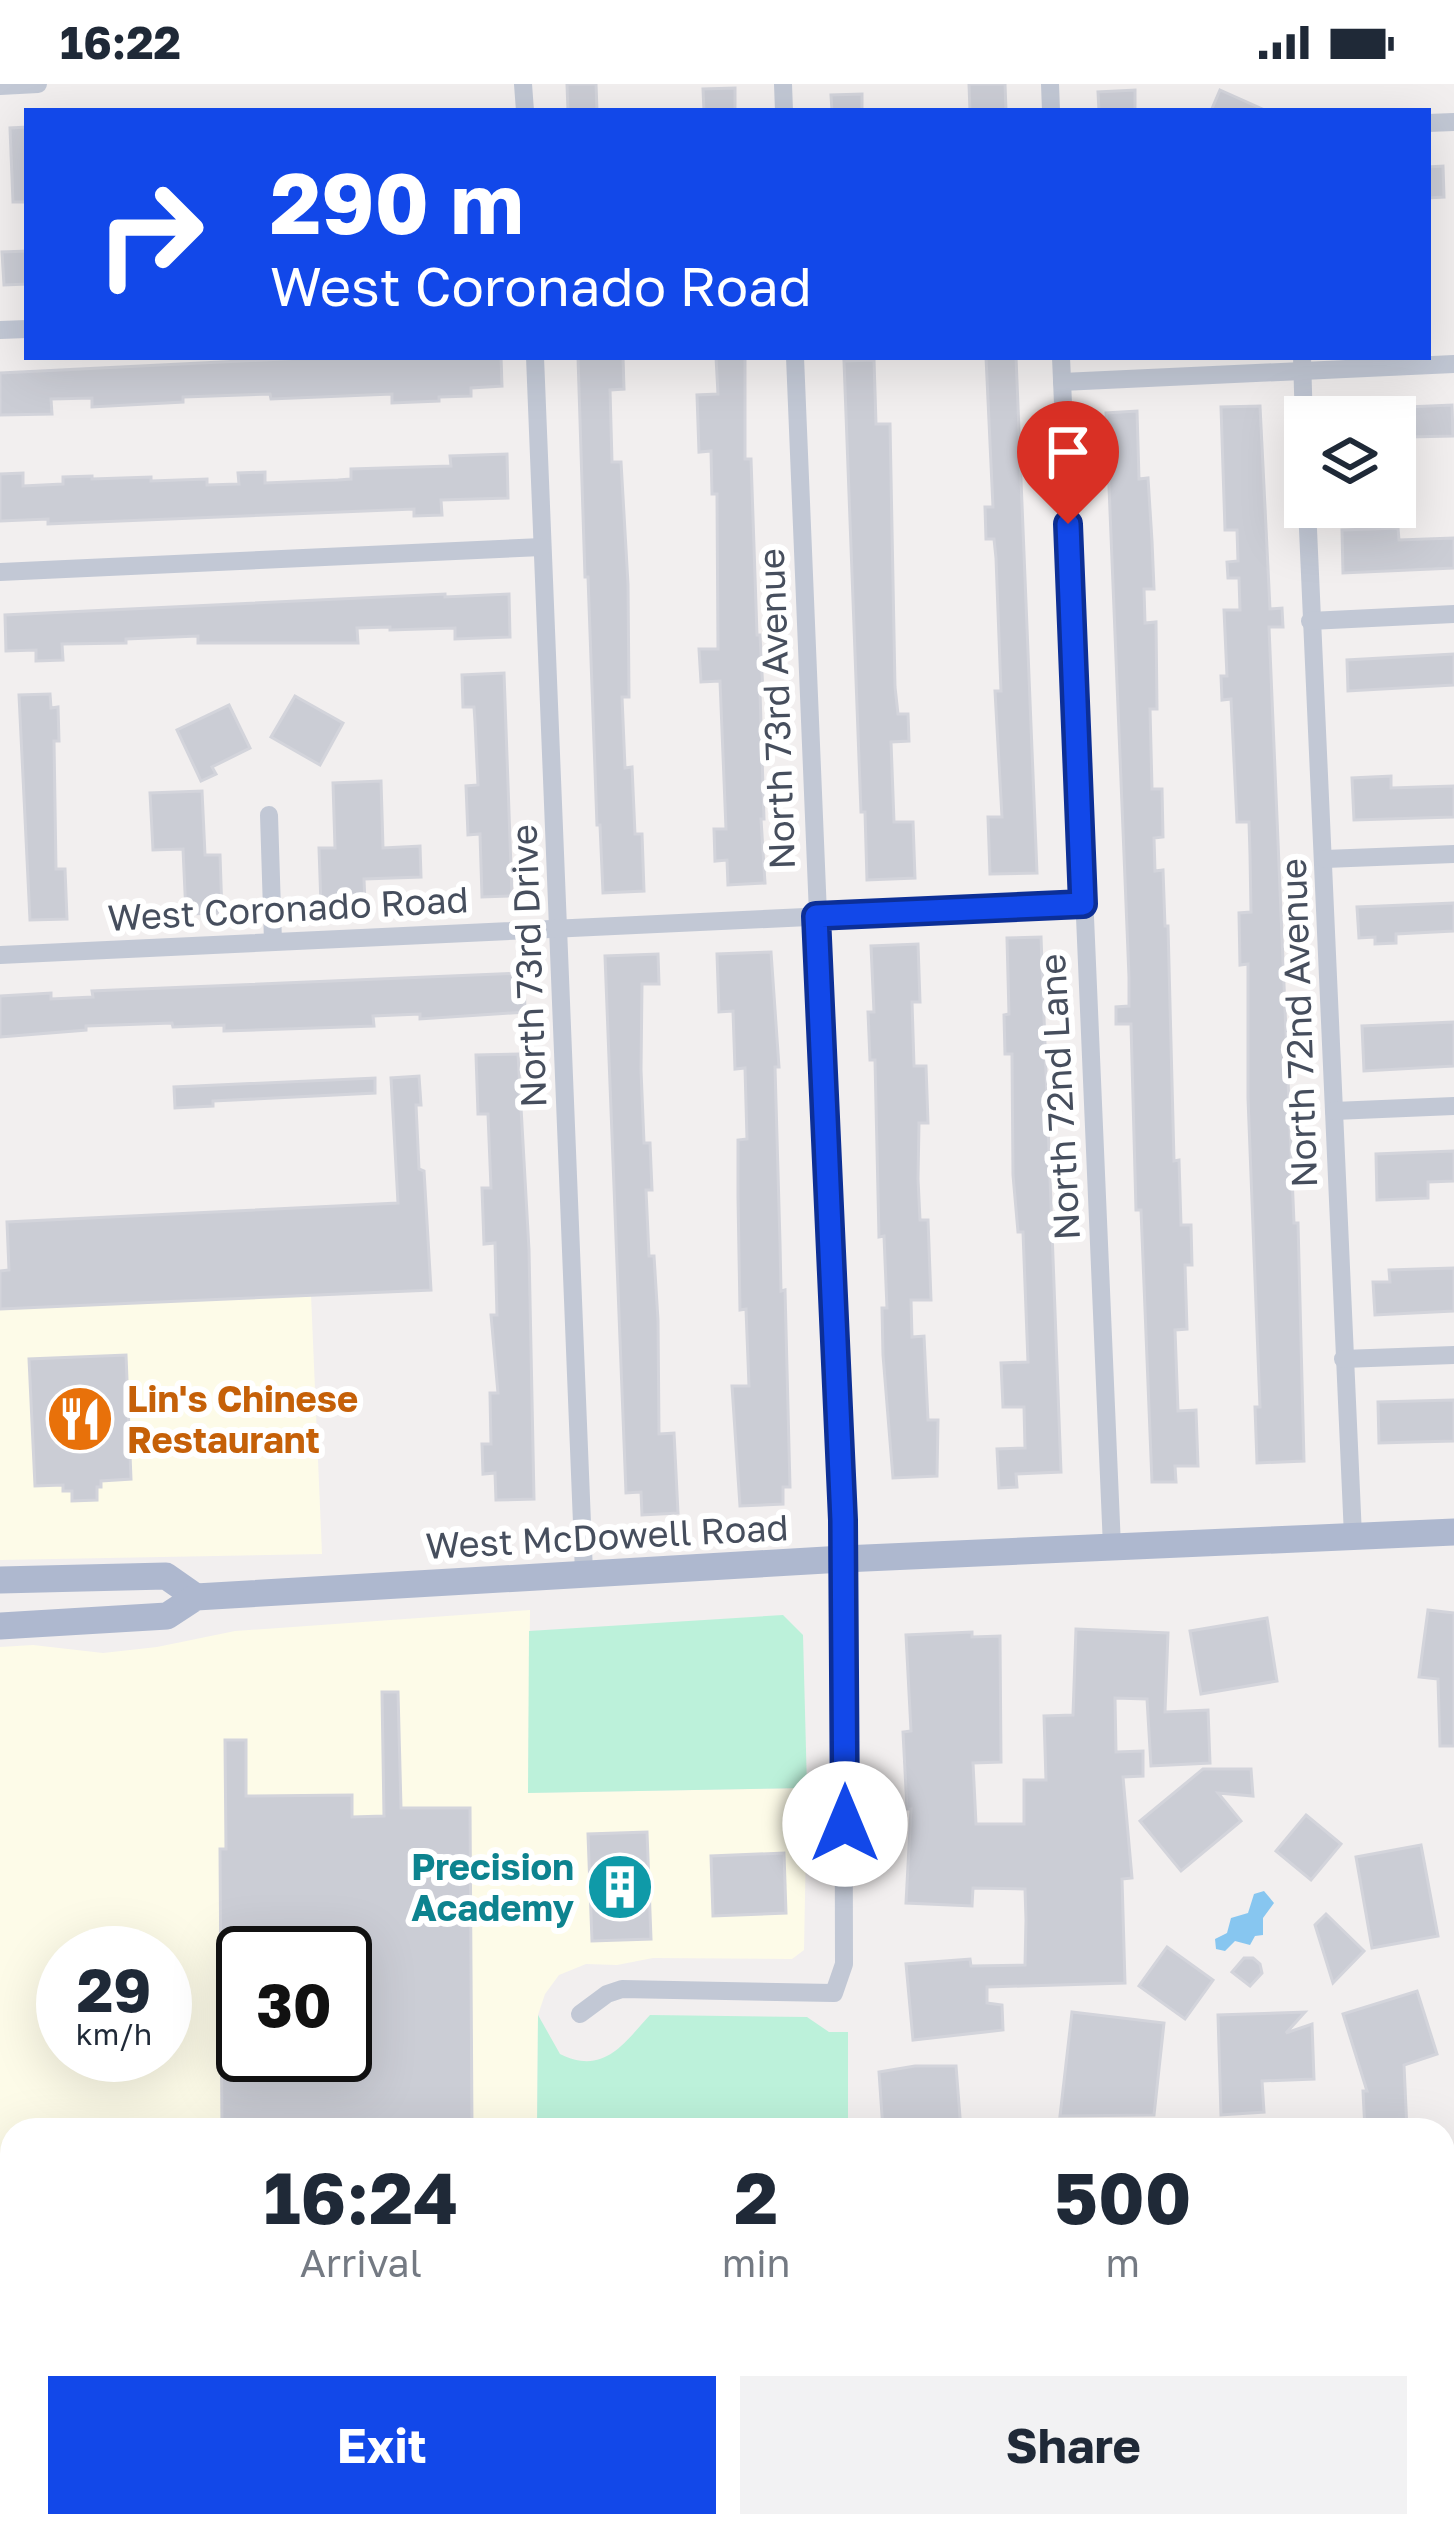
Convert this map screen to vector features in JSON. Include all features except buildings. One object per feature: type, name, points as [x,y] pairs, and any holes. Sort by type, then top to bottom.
[{"type":"main road","name":"West McDowell Road","points":[[0,1625],[167,1616],[196,1597],[843,1559],[1454,1532]]},
{"type":"main road","name":"West McDowell Road","points":[[0,1580],[166,1576],[196,1597]]},
{"type":"street","points":[[0,86],[38,84]]},
{"type":"street","name":"North 73rd Drive","points":[[536,360],[584,1573]]},
{"type":"street","name":"North 73rd Avenue","points":[[580,2014],[622,1989],[834,1993],[844,1964],[843,1559],[794,360]]},
{"type":"street","name":"North 72nd Lane","points":[[1061,360],[1112,1547]]},
{"type":"street","points":[[1302,364],[1303,396]]},
{"type":"street","points":[[1063,382],[1302,364],[1454,364]]},
{"type":"street","name":"North 72nd Avenue","points":[[1307,528],[1354,1536]]},
{"type":"street","points":[[0,572],[542,547]]},
{"type":"street","points":[[1310,621],[1454,614]]},
{"type":"street","points":[[269,815],[274,942]]},
{"type":"street","points":[[1324,859],[1454,854]]},
{"type":"street","name":"West Coronado Road","points":[[0,955],[1083,904]]},
{"type":"street","points":[[1334,1111],[1454,1106]]},
{"type":"street","points":[[1343,1359],[1454,1354]]},
{"type":"shaded area","points":[[311,1295],[322,1554],[0,1560],[0,1309]]},
{"type":"shaded area","points":[[530,1610],[528,1793],[807,1788],[804,1950],[792,1959],[653,1958],[617,1965],[586,1964],[559,1975],[538,2015],[537,2118],[0,2118],[0,1647],[33,1645],[103,1653],[235,1631]]},
{"type":"green space","points":[[783,1615],[803,1635],[807,1788],[528,1793],[529,1631]]},
{"type":"green space","points":[[538,2015],[560,2054],[589,2061],[612,2053],[650,2015],[807,2017],[829,2032],[848,2032],[848,2118],[537,2118]]},
{"type":"water","points":[[1264,1891],[1274,1903],[1263,1918],[1263,1935],[1255,1936],[1250,1945],[1235,1941],[1225,1951],[1216,1949],[1215,1939],[1227,1933],[1231,1918],[1248,1913],[1254,1894]]},
{"type":"place","name":"Lin's Chinese Restaurant","points":[[80,1419]]},
{"type":"place","name":"Precision Academy","points":[[620,1887]]},
{"type":"route","points":[[845,1824],[843,1520],[816,916],[1083,904],[1068,524]]}]
